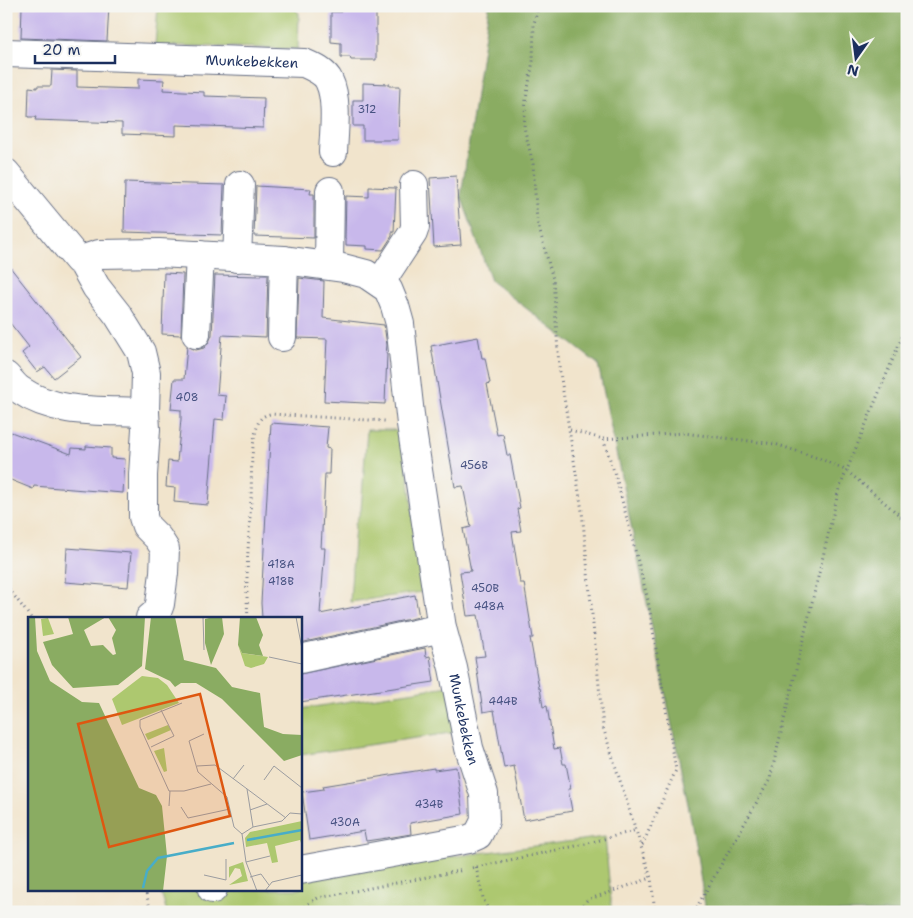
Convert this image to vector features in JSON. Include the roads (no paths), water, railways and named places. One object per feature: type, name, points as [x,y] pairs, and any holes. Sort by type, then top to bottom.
[{"type":"lane","name":"Munkebekken","points":[[6,53],[294,61],[304,63],[318,70],[329,80],[333,94],[334,152]]},
{"type":"lane","points":[[6,173],[78,260],[81,260],[96,287],[118,315],[141,352],[146,373],[143,517],[146,526],[158,538],[165,549],[160,604],[151,617]]},
{"type":"lane","points":[[237,258],[240,185]]},
{"type":"lane","points":[[380,283],[413,233],[415,227],[414,185]]},
{"type":"lane","points":[[329,266],[330,191]]},
{"type":"lane","name":"Munkebekken","points":[[81,260],[99,254],[159,253],[284,260],[329,266],[366,274],[388,289],[395,306],[400,324],[411,424],[442,628],[453,668],[469,748],[484,794],[485,821],[478,834],[469,840],[301,869]]},
{"type":"lane","points":[[196,334],[200,255]]},
{"type":"lane","points":[[282,337],[284,260]]},
{"type":"lane","points":[[6,376],[19,390],[49,405],[83,410],[145,412]]},
{"type":"lane","points":[[301,659],[442,628]]}]
